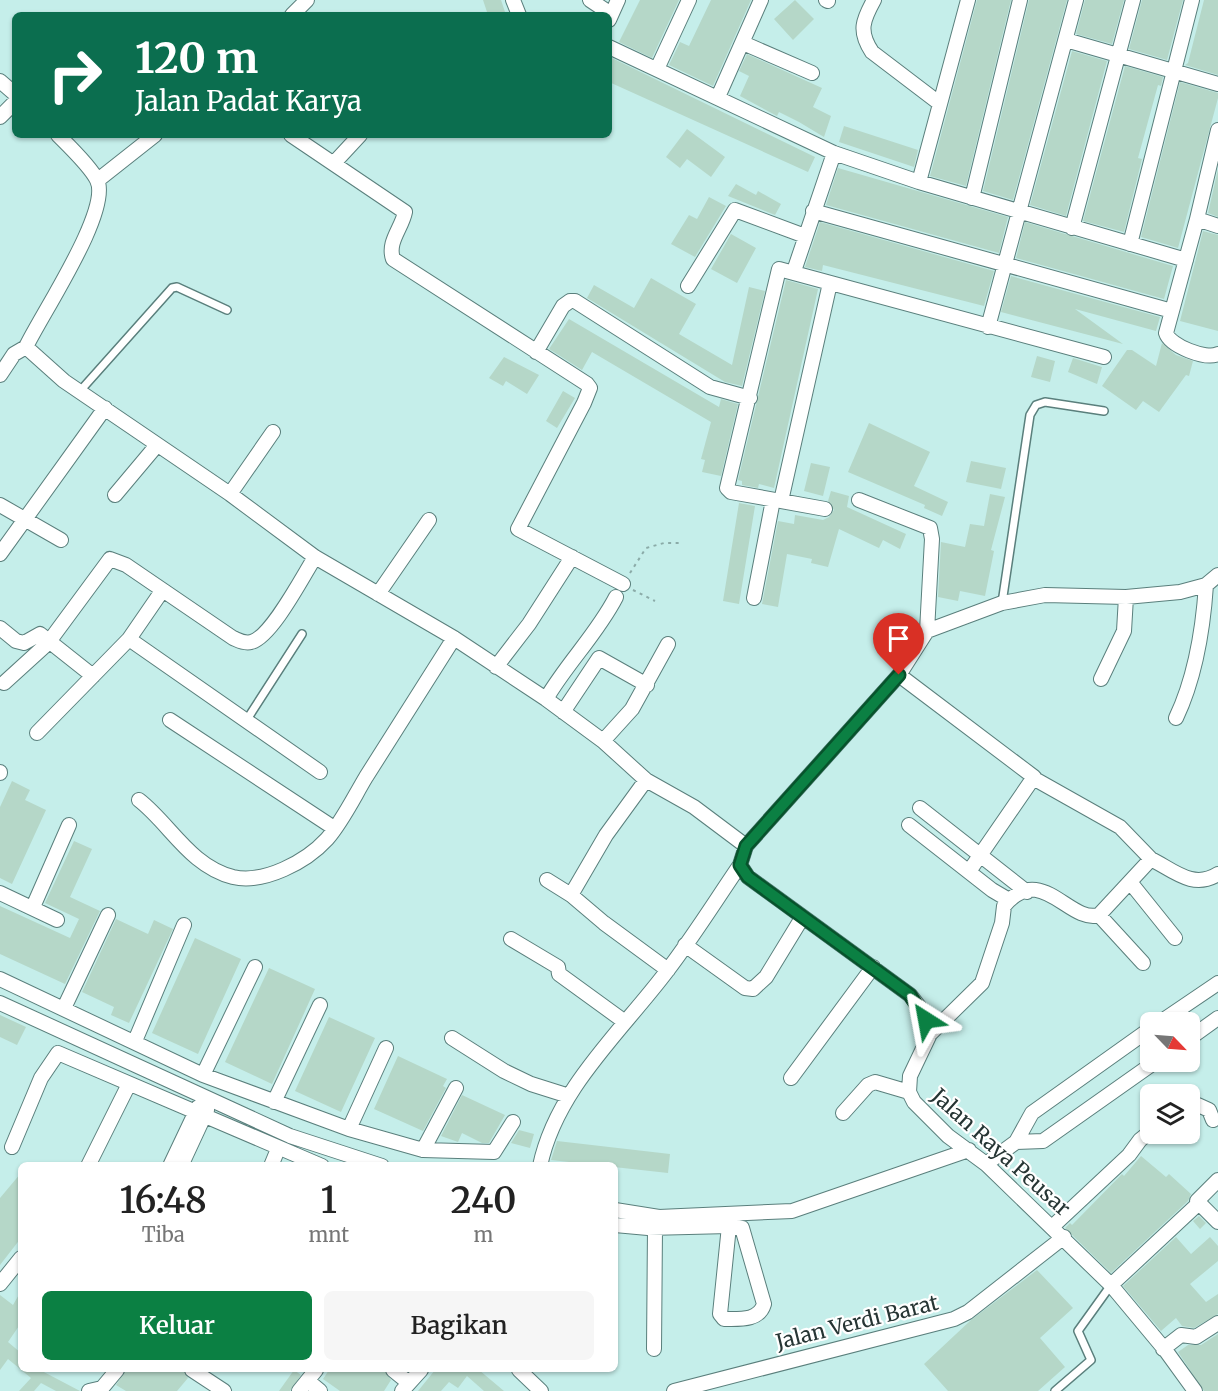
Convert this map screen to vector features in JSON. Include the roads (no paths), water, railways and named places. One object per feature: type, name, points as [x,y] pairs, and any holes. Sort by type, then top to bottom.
[{"type":"street","points":[[295,12],[307,0]]},
{"type":"street","points":[[590,0],[604,12]]},
{"type":"street","points":[[657,69],[689,0]]},
{"type":"street","points":[[718,97],[761,0]]},
{"type":"street","points":[[874,0],[862,27],[866,42],[872,52],[939,104]]},
{"type":"street","points":[[919,182],[968,0]]},
{"type":"street","points":[[972,198],[1020,0]]},
{"type":"street","points":[[988,327],[1076,0]]},
{"type":"street","points":[[1072,228],[1133,0]]},
{"type":"street","points":[[1130,244],[1192,0]]},
{"type":"street","points":[[1066,40],[1218,84]]},
{"type":"street","points":[[743,43],[812,74]]},
{"type":"street","points":[[612,48],[834,153],[1020,213],[1186,260]]},
{"type":"street","points":[[0,81],[12,91]]},
{"type":"street","points":[[0,117],[12,105]]},
{"type":"street","points":[[1218,130],[1216,150],[1166,330],[1169,339],[1207,356],[1218,354]]},
{"type":"street","points":[[0,375],[14,354],[26,347],[91,228],[99,205],[98,180],[61,138]]},
{"type":"street","points":[[98,180],[151,138]]},
{"type":"street","points":[[296,138],[405,212],[391,248],[393,259],[590,388],[518,529],[572,557],[620,591],[607,614],[559,675],[546,699]]},
{"type":"street","points":[[334,163],[357,138]]},
{"type":"street","points":[[794,271],[834,153]]},
{"type":"street","points":[[688,286],[735,210],[741,210],[805,236]]},
{"type":"street","points":[[813,211],[1172,311]]},
{"type":"street","points":[[1197,219],[1218,226]]},
{"type":"street","points":[[825,508],[730,492],[727,488],[779,269],[794,271],[988,327],[1104,357]]},
{"type":"street","points":[[754,598],[830,283]]},
{"type":"street","points":[[536,352],[563,306],[570,301],[575,301],[710,387],[750,398]]},
{"type":"street","points":[[26,347],[80,392],[230,494],[315,557],[454,638],[546,699],[603,741],[646,780],[694,807],[746,846]]},
{"type":"street","points":[[0,554],[105,408]]},
{"type":"street","points":[[230,494],[273,432]]},
{"type":"street","points":[[115,495],[158,445]]},
{"type":"street","points":[[541,1162],[544,1144],[568,1096],[668,970],[740,865],[746,846],[899,675],[927,631],[933,539],[930,528],[859,500]]},
{"type":"street","points":[[0,505],[27,518],[60,540]]},
{"type":"street","points":[[378,594],[429,520]]},
{"type":"street","points":[[4,683],[48,643],[110,559],[126,565],[233,638],[245,643],[253,642],[270,627],[315,557]]},
{"type":"street","points":[[496,667],[529,624],[572,557]]},
{"type":"street","points":[[927,631],[1002,603],[1045,595],[1126,597],[1180,592],[1206,585],[1218,575]]},
{"type":"street","points":[[1176,718],[1196,660],[1203,622],[1206,585]]},
{"type":"street","points":[[37,733],[129,639],[162,591]]},
{"type":"street","points":[[1101,679],[1124,631],[1126,597]]},
{"type":"street","points":[[0,628],[21,643],[40,634],[48,643],[93,676]]},
{"type":"street","points":[[138,800],[158,815],[169,832],[188,851],[212,867],[233,877],[256,878],[291,866],[327,839],[454,638]]},
{"type":"street","points":[[129,639],[320,772]]},
{"type":"street","points":[[603,741],[632,709],[668,644]]},
{"type":"street","points":[[563,712],[598,658],[647,685]]},
{"type":"street","points":[[899,675],[1033,778],[1120,827],[1151,859],[1182,879],[1211,878],[1218,874]]},
{"type":"street","points":[[170,720],[334,828]]},
{"type":"street","points":[[970,870],[983,855],[1020,794],[1033,778]]},
{"type":"street","points":[[572,895],[606,835],[646,780]]},
{"type":"street","points":[[920,808],[983,855],[1027,892]]},
{"type":"street","points":[[921,834],[933,817]]},
{"type":"street","points":[[33,907],[69,825]]},
{"type":"street","points":[[909,825],[970,870],[992,890],[1009,900]]},
{"type":"street","points":[[740,865],[748,877],[910,995],[920,1008],[930,1034],[982,983],[1002,923],[1004,906],[1009,900],[1027,892],[1051,893],[1079,913],[1088,916],[1099,915],[1151,859]]},
{"type":"street","points":[[547,880],[572,895],[604,923],[668,970]]},
{"type":"street","points":[[1131,882],[1175,938]]},
{"type":"street","points":[[0,893],[57,920]]},
{"type":"street","points":[[64,1008],[108,915]]},
{"type":"street","points":[[1099,915],[1143,963]]},
{"type":"street","points":[[685,945],[745,988],[753,989],[766,977],[802,918]]},
{"type":"street","points":[[135,1041],[184,925]]},
{"type":"street","points":[[511,939],[558,968],[559,974],[625,1022]]},
{"type":"street","points":[[203,1075],[255,967]]},
{"type":"street","points":[[791,1078],[873,967]]},
{"type":"street","points":[[0,979],[203,1075],[349,1129],[423,1150],[494,1152],[513,1122]]},
{"type":"street","points":[[1175,1012],[1218,983]]},
{"type":"street","points":[[0,1003],[290,1136],[370,1162]]},
{"type":"street","points":[[274,1102],[320,1005]]},
{"type":"street","points":[[1200,1031],[1218,1018]]},
{"type":"street","name":"Jalan Raya Peusar","points":[[930,1034],[910,1076],[909,1092],[914,1102],[948,1136],[986,1164],[1111,1286],[1195,1391]]},
{"type":"street","points":[[986,1164],[1016,1142],[1032,1113],[1140,1036]]},
{"type":"street","points":[[452,1038],[504,1071],[531,1084],[568,1096]]},
{"type":"street","points":[[349,1129],[386,1048]]},
{"type":"street","points":[[12,1147],[41,1078],[56,1054],[63,1054],[312,1162]]},
{"type":"street","points":[[1016,1142],[1043,1141],[1141,1072]]},
{"type":"street","points":[[182,1162],[207,1099],[221,1082]]},
{"type":"street","points":[[843,1113],[868,1085],[875,1082],[909,1092]]},
{"type":"street","points":[[90,1162],[129,1084]]},
{"type":"street","points":[[423,1150],[456,1088]]},
{"type":"street","points":[[1200,1106],[1209,1110],[1213,1120]]},
{"type":"street","points":[[172,1162],[200,1115]]},
{"type":"street","points":[[1052,1227],[1129,1155],[1140,1140]]},
{"type":"street","points":[[273,1162],[278,1149]]},
{"type":"street","points":[[618,1210],[659,1216],[792,1211],[969,1150]]},
{"type":"street","points":[[1218,1180],[1197,1201],[1218,1222]]},
{"type":"street","points":[[1111,1286],[1199,1203]]},
{"type":"street","points":[[618,1225],[655,1228],[729,1226],[744,1230],[764,1304],[762,1312],[757,1317],[724,1319],[720,1314],[729,1226]]},
{"type":"street","points":[[654,1349],[655,1228]]},
{"type":"street","name":"Jalan Verdi Barat","points":[[674,1391],[954,1319],[968,1312],[1064,1238]]},
{"type":"street","points":[[0,1284],[18,1262]]},
{"type":"street","points":[[1163,1349],[1181,1335],[1196,1337],[1218,1323]]},
{"type":"street","points":[[89,1391],[102,1388],[115,1372]]},
{"type":"street","points":[[195,1372],[224,1391]]},
{"type":"street","points":[[395,1372],[406,1387],[419,1372]]},
{"type":"street","points":[[521,1372],[541,1391]]},
{"type":"street","points":[[308,1380],[320,1391]]},
{"type":"lane","points":[[80,392],[172,288],[177,287],[227,310]]},
{"type":"lane","points":[[1002,603],[1030,415],[1036,405],[1046,402],[1104,411]]},
{"type":"lane","points":[[246,721],[302,634]]},
{"type":"lane","points":[[1055,1391],[1089,1364],[1090,1356],[1078,1331],[1111,1286]]}]
